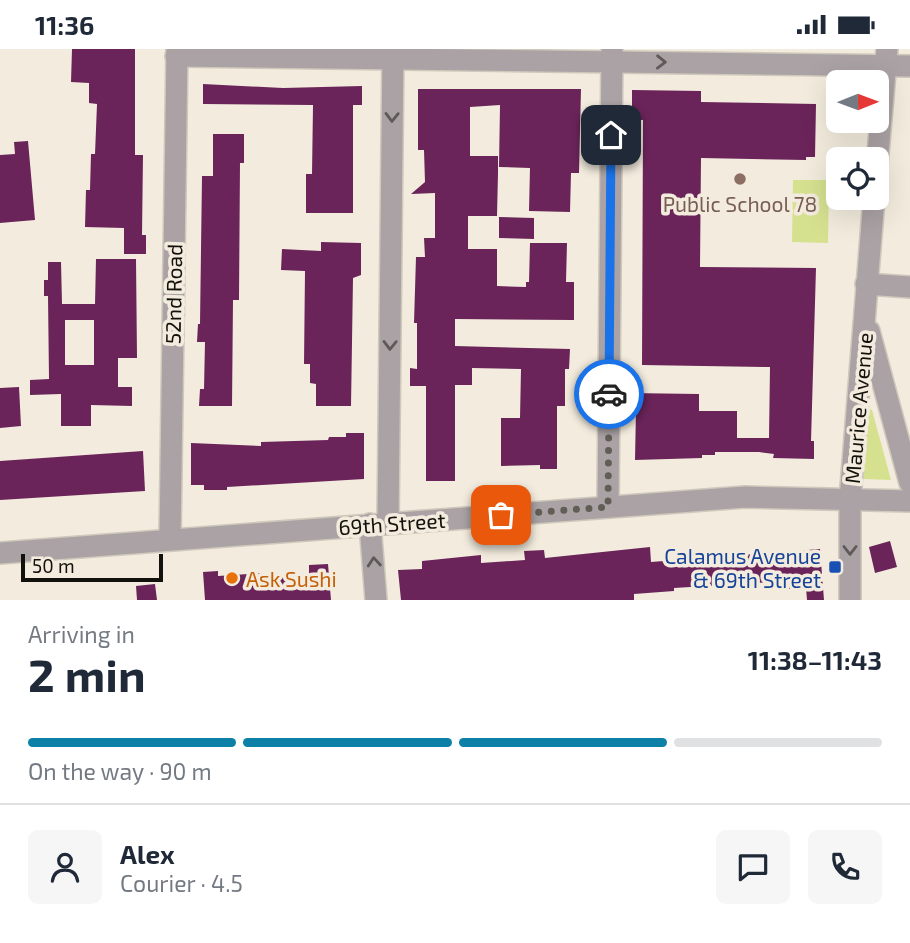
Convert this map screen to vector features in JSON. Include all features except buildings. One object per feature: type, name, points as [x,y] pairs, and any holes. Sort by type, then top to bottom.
[{"type":"street","points":[[176,53],[887,57],[910,66]]},
{"type":"street","name":"52nd Road","points":[[170,539],[176,53]]},
{"type":"street","points":[[376,600],[393,54]]},
{"type":"street","points":[[608,507],[612,55]]},
{"type":"street","points":[[879,147],[887,57]]},
{"type":"street","name":"Maurice Avenue","points":[[850,600],[850,501],[873,210]]},
{"type":"street","points":[[866,284],[910,287]]},
{"type":"street","name":"Maurice Avenue","points":[[865,316],[910,483]]},
{"type":"street","name":"69th Street","points":[[0,553],[745,497],[910,501]]},
{"type":"green space","points":[[793,180],[826,180],[828,243],[792,242]]},
{"type":"green space","points":[[867,408],[872,410],[891,480],[863,479]]},
{"type":"way so far","points":[[501,515],[608,507],[609,394]]},
{"type":"place","name":"Public School 78","points":[[740,179]]},
{"type":"place","name":"Calamus Avenue & 69th Street","points":[[835,567]]},
{"type":"place","name":"Ask Sushi","points":[[232,578]]},
{"type":"route","points":[[609,394],[611,135]]}]
